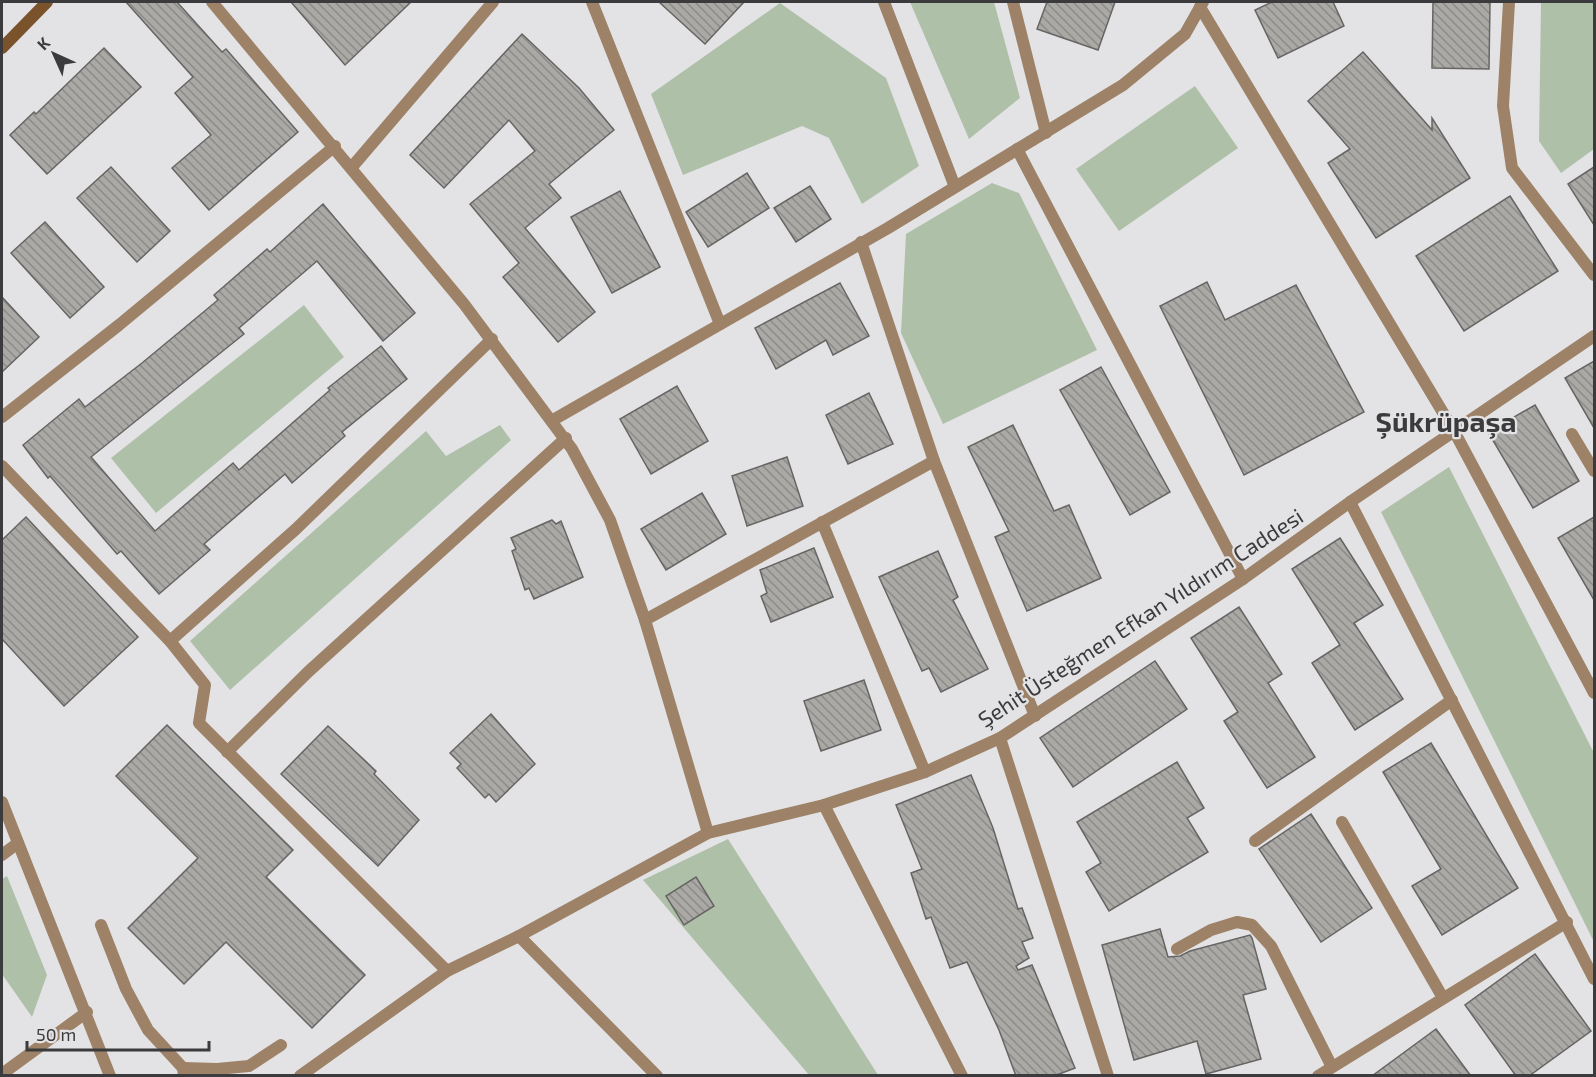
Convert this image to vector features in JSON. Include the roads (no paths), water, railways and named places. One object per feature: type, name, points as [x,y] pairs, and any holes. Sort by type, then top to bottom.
[{"type":"main road","points":[[2,48],[47,2]]},
{"type":"street","points":[[212,2],[335,146],[492,339],[566,438],[610,520],[645,620],[708,833]]},
{"type":"street","points":[[352,167],[493,2]]},
{"type":"street","points":[[592,2],[720,324]]},
{"type":"street","points":[[884,2],[956,187]]},
{"type":"street","points":[[1013,2],[1046,133]]},
{"type":"street","points":[[1509,2],[1503,106],[1512,168],[1594,275]]},
{"type":"street","points":[[553,420],[956,187],[1123,85],[1185,34],[1201,4]]},
{"type":"street","points":[[1201,4],[1454,431],[1594,693]]},
{"type":"street","points":[[2,417],[119,325],[335,146]]},
{"type":"street","points":[[1017,149],[1243,579]]},
{"type":"street","points":[[861,242],[934,462],[1035,716]]},
{"type":"street","name":"Şehit Üsteğmen Efkan Yıldırım Caddesi","points":[[300,1076],[447,971],[519,936],[708,833],[824,805],[925,772],[1000,738],[1243,579],[1350,502],[1594,336]]},
{"type":"street","points":[[170,641],[297,528],[492,339]]},
{"type":"street","points":[[1572,434],[1594,471]]},
{"type":"street","points":[[227,752],[308,672],[566,438]]},
{"type":"street","points":[[645,620],[934,462]]},
{"type":"street","points":[[2,466],[170,641],[205,685],[199,723],[447,971]]},
{"type":"street","points":[[1350,502],[1567,922],[1594,979]]},
{"type":"street","points":[[822,522],[925,772]]},
{"type":"street","points":[[1255,841],[1452,700]]},
{"type":"street","points":[[1000,738],[1108,1076]]},
{"type":"street","points":[[2,802],[87,1012],[110,1076]]},
{"type":"street","points":[[824,805],[962,1076]]},
{"type":"street","points":[[1342,822],[1443,998]]},
{"type":"street","points":[[2,855],[18,843]]},
{"type":"street","points":[[1177,949],[1211,930],[1237,922],[1252,925],[1271,946],[1332,1067]]},
{"type":"street","points":[[1318,1076],[1567,922]]},
{"type":"street","points":[[101,925],[126,989],[148,1030],[183,1072],[249,1066],[280,1045]]},
{"type":"street","points":[[519,936],[657,1076]]},
{"type":"street","points":[[2,1074],[87,1012]]},
{"type":"district","name":"Şükrüpaşa","points":[[1446,421]]}]
